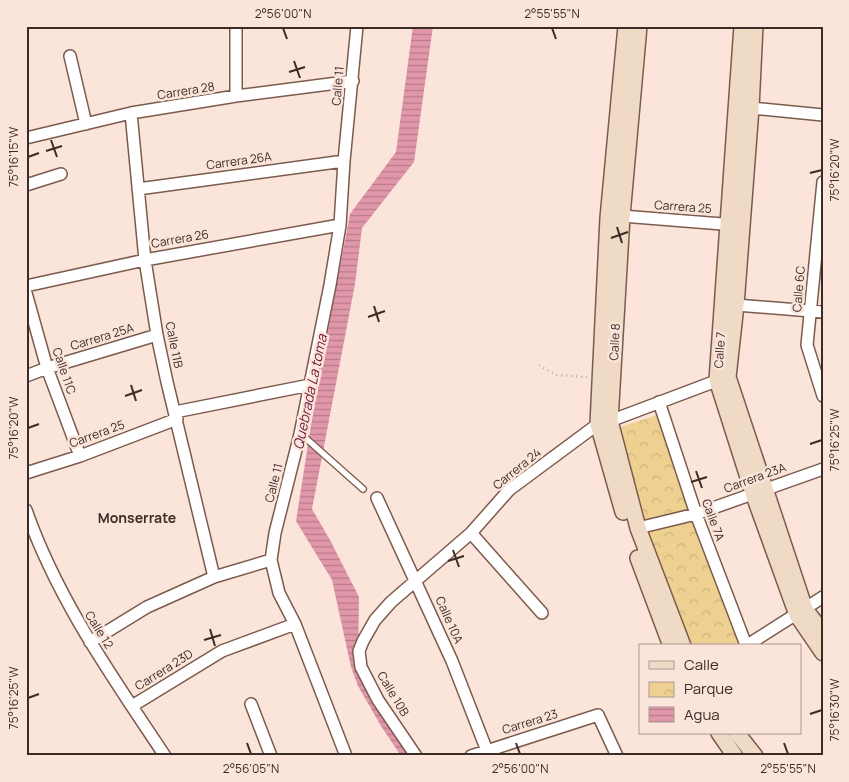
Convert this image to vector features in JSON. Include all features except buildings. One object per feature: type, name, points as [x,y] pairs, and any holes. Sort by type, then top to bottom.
[{"type":"main road","name":"Calle 8","points":[[626,26],[608,218],[600,378],[604,423],[632,540],[670,644]]},
{"type":"main road","name":"Calle 8","points":[[640,26],[604,423],[638,528],[682,644]]},
{"type":"main road","name":"Calle 7","points":[[723,379],[736,305],[736,225],[742,26]]},
{"type":"main road","name":"Calle 7","points":[[755,26],[751,108],[736,225],[723,379],[801,612],[823,653]]},
{"type":"main road","name":"Calle 7","points":[[801,612],[823,633]]},
{"type":"main road","points":[[720,734],[735,756]]},
{"type":"main road","points":[[739,734],[756,756]]},
{"type":"street","points":[[236,26],[236,96]]},
{"type":"street","name":"Calle 11","points":[[346,756],[295,624],[279,593],[271,560],[275,533],[300,434],[340,225],[357,26]]},
{"type":"street","points":[[70,56],[86,124]]},
{"type":"street","name":"Carrera 28","points":[[26,138],[131,113],[236,96],[353,81]]},
{"type":"street","points":[[751,108],[823,115]]},
{"type":"street","name":"Calle 11B","points":[[131,113],[145,260],[157,335],[166,382],[176,416],[214,577]]},
{"type":"street","name":"Carrera 26A","points":[[138,189],[344,161]]},
{"type":"street","points":[[26,185],[62,174]]},
{"type":"street","name":"Calle 6C","points":[[823,182],[807,345],[823,396]]},
{"type":"street","name":"Carrera 25","points":[[622,216],[736,225]]},
{"type":"street","name":"Carrera 26","points":[[26,286],[145,260],[340,225]]},
{"type":"street","name":"Calle 11C","points":[[26,293],[47,368],[80,456]]},
{"type":"street","points":[[736,305],[823,312]]},
{"type":"street","name":"Carrera 25A","points":[[26,376],[157,335]]},
{"type":"street","name":"Carrera 24","points":[[363,641],[375,620],[391,602],[471,533],[509,490],[604,423],[723,379]]},
{"type":"street","name":"Carrera 25","points":[[26,473],[80,456],[176,416],[310,385]]},
{"type":"street","name":"Calle 7A","points":[[659,402],[696,514],[745,644]]},
{"type":"street","name":"Carrera 23A","points":[[638,528],[696,514],[823,469]]},
{"type":"street","name":"Calle 10A","points":[[378,498],[452,661],[488,753]]},
{"type":"street","name":"Calle 12","points":[[26,510],[37,542],[61,591],[90,642],[165,756]]},
{"type":"street","points":[[471,533],[542,613]]},
{"type":"street","points":[[90,642],[147,607],[214,577],[271,560]]},
{"type":"street","points":[[749,644],[823,597]]},
{"type":"street","name":"Carrera 23D","points":[[132,706],[222,651],[295,624]]},
{"type":"street","name":"Calle 10B","points":[[363,641],[359,651],[361,667],[378,700],[416,756]]},
{"type":"street","points":[[251,704],[271,756]]},
{"type":"street","name":"Carrera 23","points":[[471,756],[488,753],[598,715],[617,756]]},
{"type":"lane","points":[[300,434],[363,489]]},
{"type":"path","points":[[539,365],[556,375],[600,378]]},
{"type":"green space","points":[[657,415],[692,518],[739,644],[687,644],[645,527],[617,428]]},
{"type":"water","points":[[413,26],[433,26],[414,162],[362,228],[355,284],[312,509],[359,597],[358,665],[411,756],[401,756],[358,686],[351,667],[332,580],[296,521],[315,400],[350,214],[396,152]]},
{"type":"district","name":"Monserrate","points":[[137,518]]},
{"type":"water label","name":"Quebrada La toma","points":[[310,392]]}]
